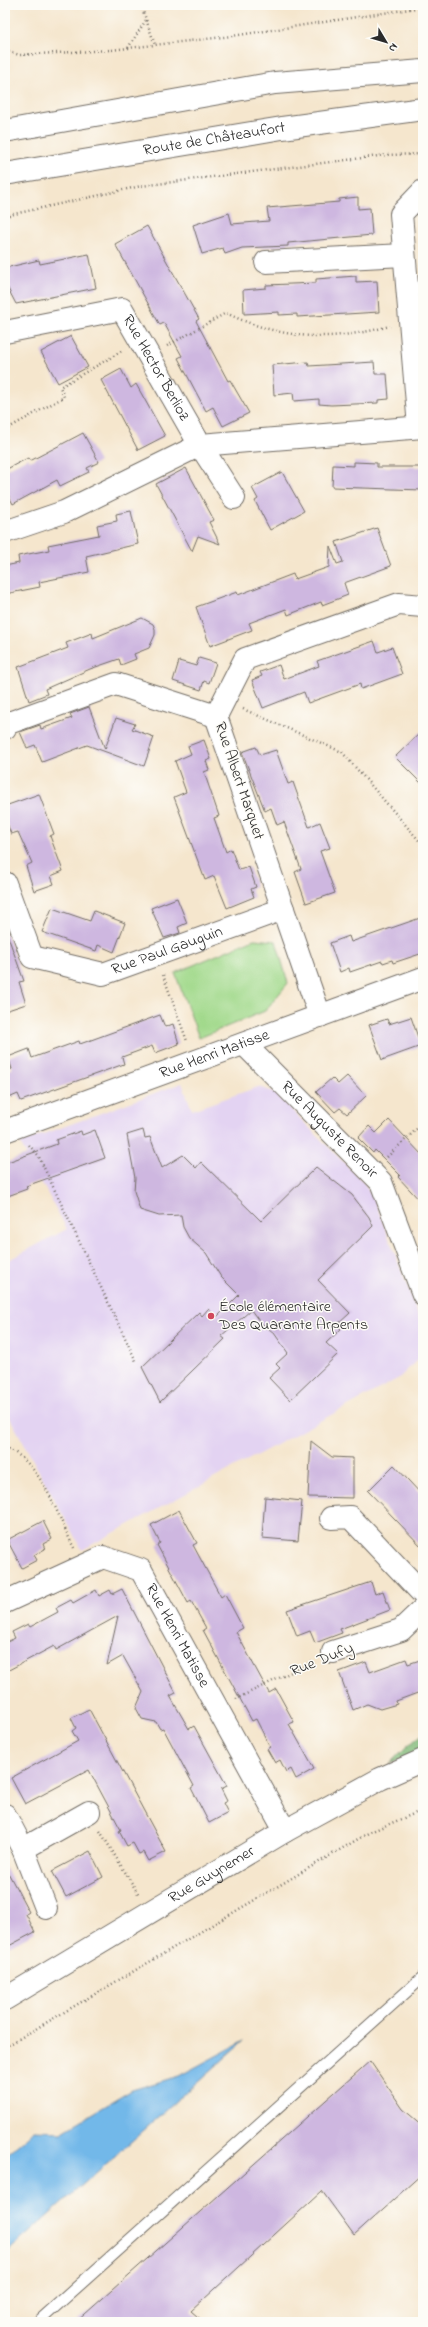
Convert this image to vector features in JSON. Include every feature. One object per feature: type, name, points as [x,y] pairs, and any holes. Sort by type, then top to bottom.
[{"type":"street","points":[[5,131],[274,83],[423,71]]},
{"type":"street","name":"Route de Châteaufort","points":[[5,174],[282,128],[423,109]]},
{"type":"street","points":[[5,532],[64,512],[200,445],[421,427],[401,214],[423,190]]},
{"type":"street","points":[[266,262],[404,255]]},
{"type":"street","name":"Rue Hector Berlioz","points":[[5,332],[122,310],[200,445],[234,498]]},
{"type":"street","name":"Rue Albert Marquet","points":[[320,1016],[283,909],[220,708],[245,659],[399,604],[423,606]]},
{"type":"street","points":[[5,728],[6,724],[116,684],[220,708]]},
{"type":"street","name":"Rue Paul Gauguin","points":[[5,883],[32,957],[103,974],[283,909]]},
{"type":"street","name":"Rue Henri Matisse","points":[[10,1129],[423,978]]},
{"type":"street","name":"Rue Auguste Renoir","points":[[244,1044],[381,1182],[423,1294]]},
{"type":"street","points":[[331,1518],[350,1517],[423,1594]]},
{"type":"street","name":"Rue Henri Matisse","points":[[5,1602],[103,1557],[141,1570],[285,1831]]},
{"type":"street","name":"Rue Dufy","points":[[333,1652],[384,1637],[401,1630],[423,1608]]},
{"type":"street","name":"Rue Guynemer","points":[[5,1999],[285,1831],[380,1779],[423,1760]]},
{"type":"street","points":[[23,1849],[89,1812]]},
{"type":"street","points":[[5,1815],[23,1849],[46,1908]]},
{"type":"lane","points":[[38,2322],[423,1977]]},
{"type":"path","points":[[141,5],[155,45]]},
{"type":"path","points":[[5,50],[19,55],[128,48],[423,7]]},
{"type":"path","points":[[128,48],[146,20]]},
{"type":"path","points":[[5,216],[140,186],[386,155],[423,154]]},
{"type":"path","points":[[5,430],[64,397],[60,387],[144,348],[226,313],[271,331],[299,336],[355,335],[410,321]]},
{"type":"path","points":[[220,708],[342,752],[423,844]]},
{"type":"path","points":[[156,955],[194,1063]]},
{"type":"path","points":[[372,1172],[423,1123]]},
{"type":"path","points":[[10,1129],[38,1155],[136,1361]]},
{"type":"path","points":[[5,1447],[21,1456],[40,1480],[84,1566]]},
{"type":"path","name":"Rue Dufy","points":[[217,1708],[333,1652]]},
{"type":"path","points":[[5,2047],[370,1832],[423,1810]]},
{"type":"path","points":[[89,1812],[149,1913]]},
{"type":"shaded area","name":"École élémentaire Des Quarante Arpents","points":[[182,1083],[192,1110],[258,1087],[274,1092],[364,1183],[374,1199],[423,1328],[423,1354],[399,1378],[82,1550],[5,1409],[5,1262],[67,1229],[20,1143]]},
{"type":"green space","points":[[254,939],[276,941],[288,983],[265,1011],[199,1038],[175,973]]},
{"type":"green space","points":[[423,1734],[423,1752],[389,1764],[407,1746]]},
{"type":"water","points":[[244,2041],[5,2254],[5,2156],[34,2131],[62,2132],[132,2090],[179,2076]]},
{"type":"building","points":[[358,197],[358,209],[370,208],[372,235],[288,243],[288,246],[242,248],[225,254],[223,248],[202,254],[193,225],[229,213],[232,224],[269,221],[267,208],[339,202],[339,199]]},
{"type":"building","points":[[147,226],[199,319],[196,321],[228,381],[230,380],[249,413],[223,426],[213,407],[206,411],[178,358],[182,356],[164,323],[160,325],[115,244]]},
{"type":"building","points":[[89,254],[96,288],[16,304],[5,283],[5,268],[39,260],[40,264]]},
{"type":"building","points":[[356,276],[356,282],[377,281],[379,312],[297,317],[297,314],[279,315],[279,312],[244,314],[243,290],[266,288],[266,285],[316,283],[316,279]]},
{"type":"building","points":[[71,336],[88,367],[58,383],[41,352]]},
{"type":"building","points":[[308,362],[309,366],[374,362],[375,374],[387,374],[389,399],[378,400],[378,403],[331,405],[319,404],[319,399],[294,401],[293,393],[274,395],[272,365]]},
{"type":"building","points":[[121,369],[131,388],[136,384],[165,436],[138,450],[101,380]]},
{"type":"building","points":[[83,433],[99,462],[87,468],[89,472],[60,486],[57,480],[13,504],[5,489],[5,470],[28,458],[30,461]]},
{"type":"building","points":[[354,462],[377,463],[377,467],[423,467],[423,490],[332,487],[333,465],[354,466]]},
{"type":"building","points":[[186,468],[214,520],[209,522],[220,544],[198,536],[192,551],[156,484]]},
{"type":"building","points":[[282,472],[304,511],[270,530],[255,501],[258,499],[252,488]]},
{"type":"building","points":[[131,511],[138,544],[86,556],[89,572],[39,582],[40,587],[5,594],[5,566],[19,563],[18,556],[49,550],[48,545],[99,535],[97,525],[117,521],[116,514]]},
{"type":"building","points":[[377,528],[391,566],[344,583],[348,595],[322,605],[321,602],[288,615],[286,609],[249,623],[252,630],[210,646],[196,607],[237,592],[238,595],[293,574],[295,579],[329,567],[330,546],[337,564],[343,562],[336,542]]},
{"type":"building","points":[[142,618],[153,624],[155,635],[149,648],[134,654],[136,659],[121,665],[119,659],[90,669],[45,689],[47,694],[29,701],[18,667],[68,648],[66,643],[92,633],[93,638]]},
{"type":"building","points":[[374,641],[378,652],[392,647],[402,674],[361,689],[360,684],[308,703],[304,692],[263,708],[252,680],[262,676],[260,672],[279,665],[284,679],[319,666],[317,661]]},
{"type":"building","points":[[199,658],[216,663],[209,683],[204,681],[201,690],[173,681],[179,661],[196,666]]},
{"type":"building","points":[[89,707],[105,749],[116,718],[135,724],[132,729],[154,737],[144,766],[87,745],[42,762],[35,745],[27,748],[20,732],[40,725],[41,729],[72,718],[70,714]]},
{"type":"building","points":[[423,730],[423,785],[395,757]]},
{"type":"building","points":[[204,740],[211,759],[206,761],[209,770],[204,772],[219,816],[214,818],[226,852],[231,849],[239,870],[249,867],[256,887],[251,889],[254,897],[227,908],[214,876],[205,880],[174,797],[186,792],[175,761],[191,754],[188,746]]},
{"type":"building","points":[[256,747],[260,755],[276,750],[288,784],[293,782],[309,827],[320,822],[330,848],[320,851],[335,893],[306,903],[295,872],[301,869],[284,822],[277,825],[271,808],[265,811],[242,752]]},
{"type":"building","points":[[39,794],[54,834],[50,836],[63,871],[51,876],[54,884],[34,891],[26,866],[32,863],[18,832],[11,834],[5,818],[5,806]]},
{"type":"building","points":[[177,898],[187,923],[178,927],[180,933],[164,938],[151,908]]},
{"type":"building","points":[[52,908],[90,921],[94,911],[125,923],[114,952],[98,945],[96,951],[42,932]]},
{"type":"building","points":[[423,917],[423,953],[393,963],[392,960],[383,963],[382,961],[350,972],[349,968],[340,972],[330,943],[349,936],[351,942]]},
{"type":"building","points":[[5,934],[7,934],[24,981],[19,982],[26,1004],[5,1011]]},
{"type":"building","points":[[160,1015],[165,1027],[173,1024],[179,1044],[155,1053],[152,1046],[122,1057],[124,1064],[21,1101],[18,1094],[11,1097],[5,1083],[5,1071],[12,1069],[8,1057],[29,1049],[32,1058],[79,1041],[80,1044]]},
{"type":"building","points":[[411,1017],[421,1046],[382,1060],[369,1025],[387,1019],[389,1024]]},
{"type":"building","points":[[347,1076],[366,1096],[347,1114],[340,1108],[335,1112],[316,1092],[332,1078],[338,1084]]},
{"type":"building","points":[[389,1120],[423,1156],[423,1204],[398,1177],[400,1175],[375,1150],[373,1153],[358,1138],[369,1126],[376,1133]]},
{"type":"building","points":[[95,1130],[105,1158],[26,1186],[27,1189],[5,1197],[5,1163],[57,1144],[56,1140],[81,1131],[82,1135]]},
{"type":"building","points":[[143,1130],[145,1138],[150,1137],[162,1168],[183,1155],[196,1168],[201,1162],[261,1221],[316,1167],[352,1195],[369,1217],[373,1226],[318,1280],[350,1313],[337,1325],[341,1329],[326,1343],[338,1354],[290,1400],[269,1378],[280,1368],[276,1364],[288,1353],[274,1333],[259,1321],[251,1310],[221,1336],[225,1339],[160,1402],[142,1367],[199,1312],[202,1316],[208,1309],[217,1317],[239,1295],[221,1277],[206,1253],[189,1238],[183,1227],[181,1215],[159,1216],[140,1210],[134,1191],[135,1178],[127,1135]]},
{"type":"building","points":[[311,1441],[332,1457],[353,1458],[353,1498],[308,1497]]},
{"type":"building","points":[[394,1465],[423,1496],[423,1548],[368,1491]]},
{"type":"building","points":[[265,1497],[302,1501],[298,1541],[262,1538]]},
{"type":"building","points":[[179,1510],[197,1543],[193,1545],[221,1597],[225,1594],[243,1628],[236,1632],[269,1693],[276,1689],[294,1722],[289,1724],[314,1769],[296,1779],[291,1769],[286,1772],[280,1760],[275,1763],[267,1749],[270,1747],[256,1719],[252,1721],[203,1630],[206,1628],[191,1601],[188,1603],[157,1545],[160,1543],[151,1525]]},
{"type":"building","points":[[43,1521],[52,1539],[43,1544],[45,1549],[34,1555],[37,1560],[22,1568],[7,1540]]},
{"type":"building","points":[[371,1582],[375,1594],[383,1591],[390,1610],[340,1629],[342,1633],[315,1643],[310,1631],[297,1636],[287,1610]]},
{"type":"building","points":[[122,1589],[176,1693],[170,1696],[189,1729],[194,1726],[227,1786],[221,1789],[227,1801],[223,1803],[228,1813],[209,1823],[191,1788],[194,1786],[163,1728],[160,1729],[156,1722],[142,1719],[136,1708],[143,1692],[123,1656],[107,1665],[118,1616],[56,1650],[54,1646],[5,1672],[5,1643],[15,1638],[12,1632],[28,1624],[30,1627],[58,1612],[56,1608],[71,1600],[73,1603],[96,1590],[99,1596],[110,1590],[112,1594]]},
{"type":"building","points":[[406,1659],[408,1664],[423,1659],[423,1691],[396,1701],[397,1704],[380,1709],[367,1704],[353,1710],[339,1672],[366,1662],[370,1672]]},
{"type":"building","points":[[89,1709],[166,1852],[148,1861],[143,1852],[139,1854],[133,1843],[127,1846],[119,1831],[121,1830],[89,1770],[25,1804],[11,1778],[78,1741],[72,1731],[76,1728],[71,1718]]},
{"type":"building","points":[[90,1851],[103,1877],[66,1897],[52,1871]]},
{"type":"building","points":[[5,1867],[29,1912],[26,1914],[35,1932],[5,1948]]},
{"type":"building","points":[[370,2061],[403,2109],[423,2126],[423,2173],[354,2235],[322,2191],[191,2311],[204,2322],[76,2322]]},
{"type":"place","name":"École élémentaire Des Quarante Arpents","points":[[211,1316]]}]
